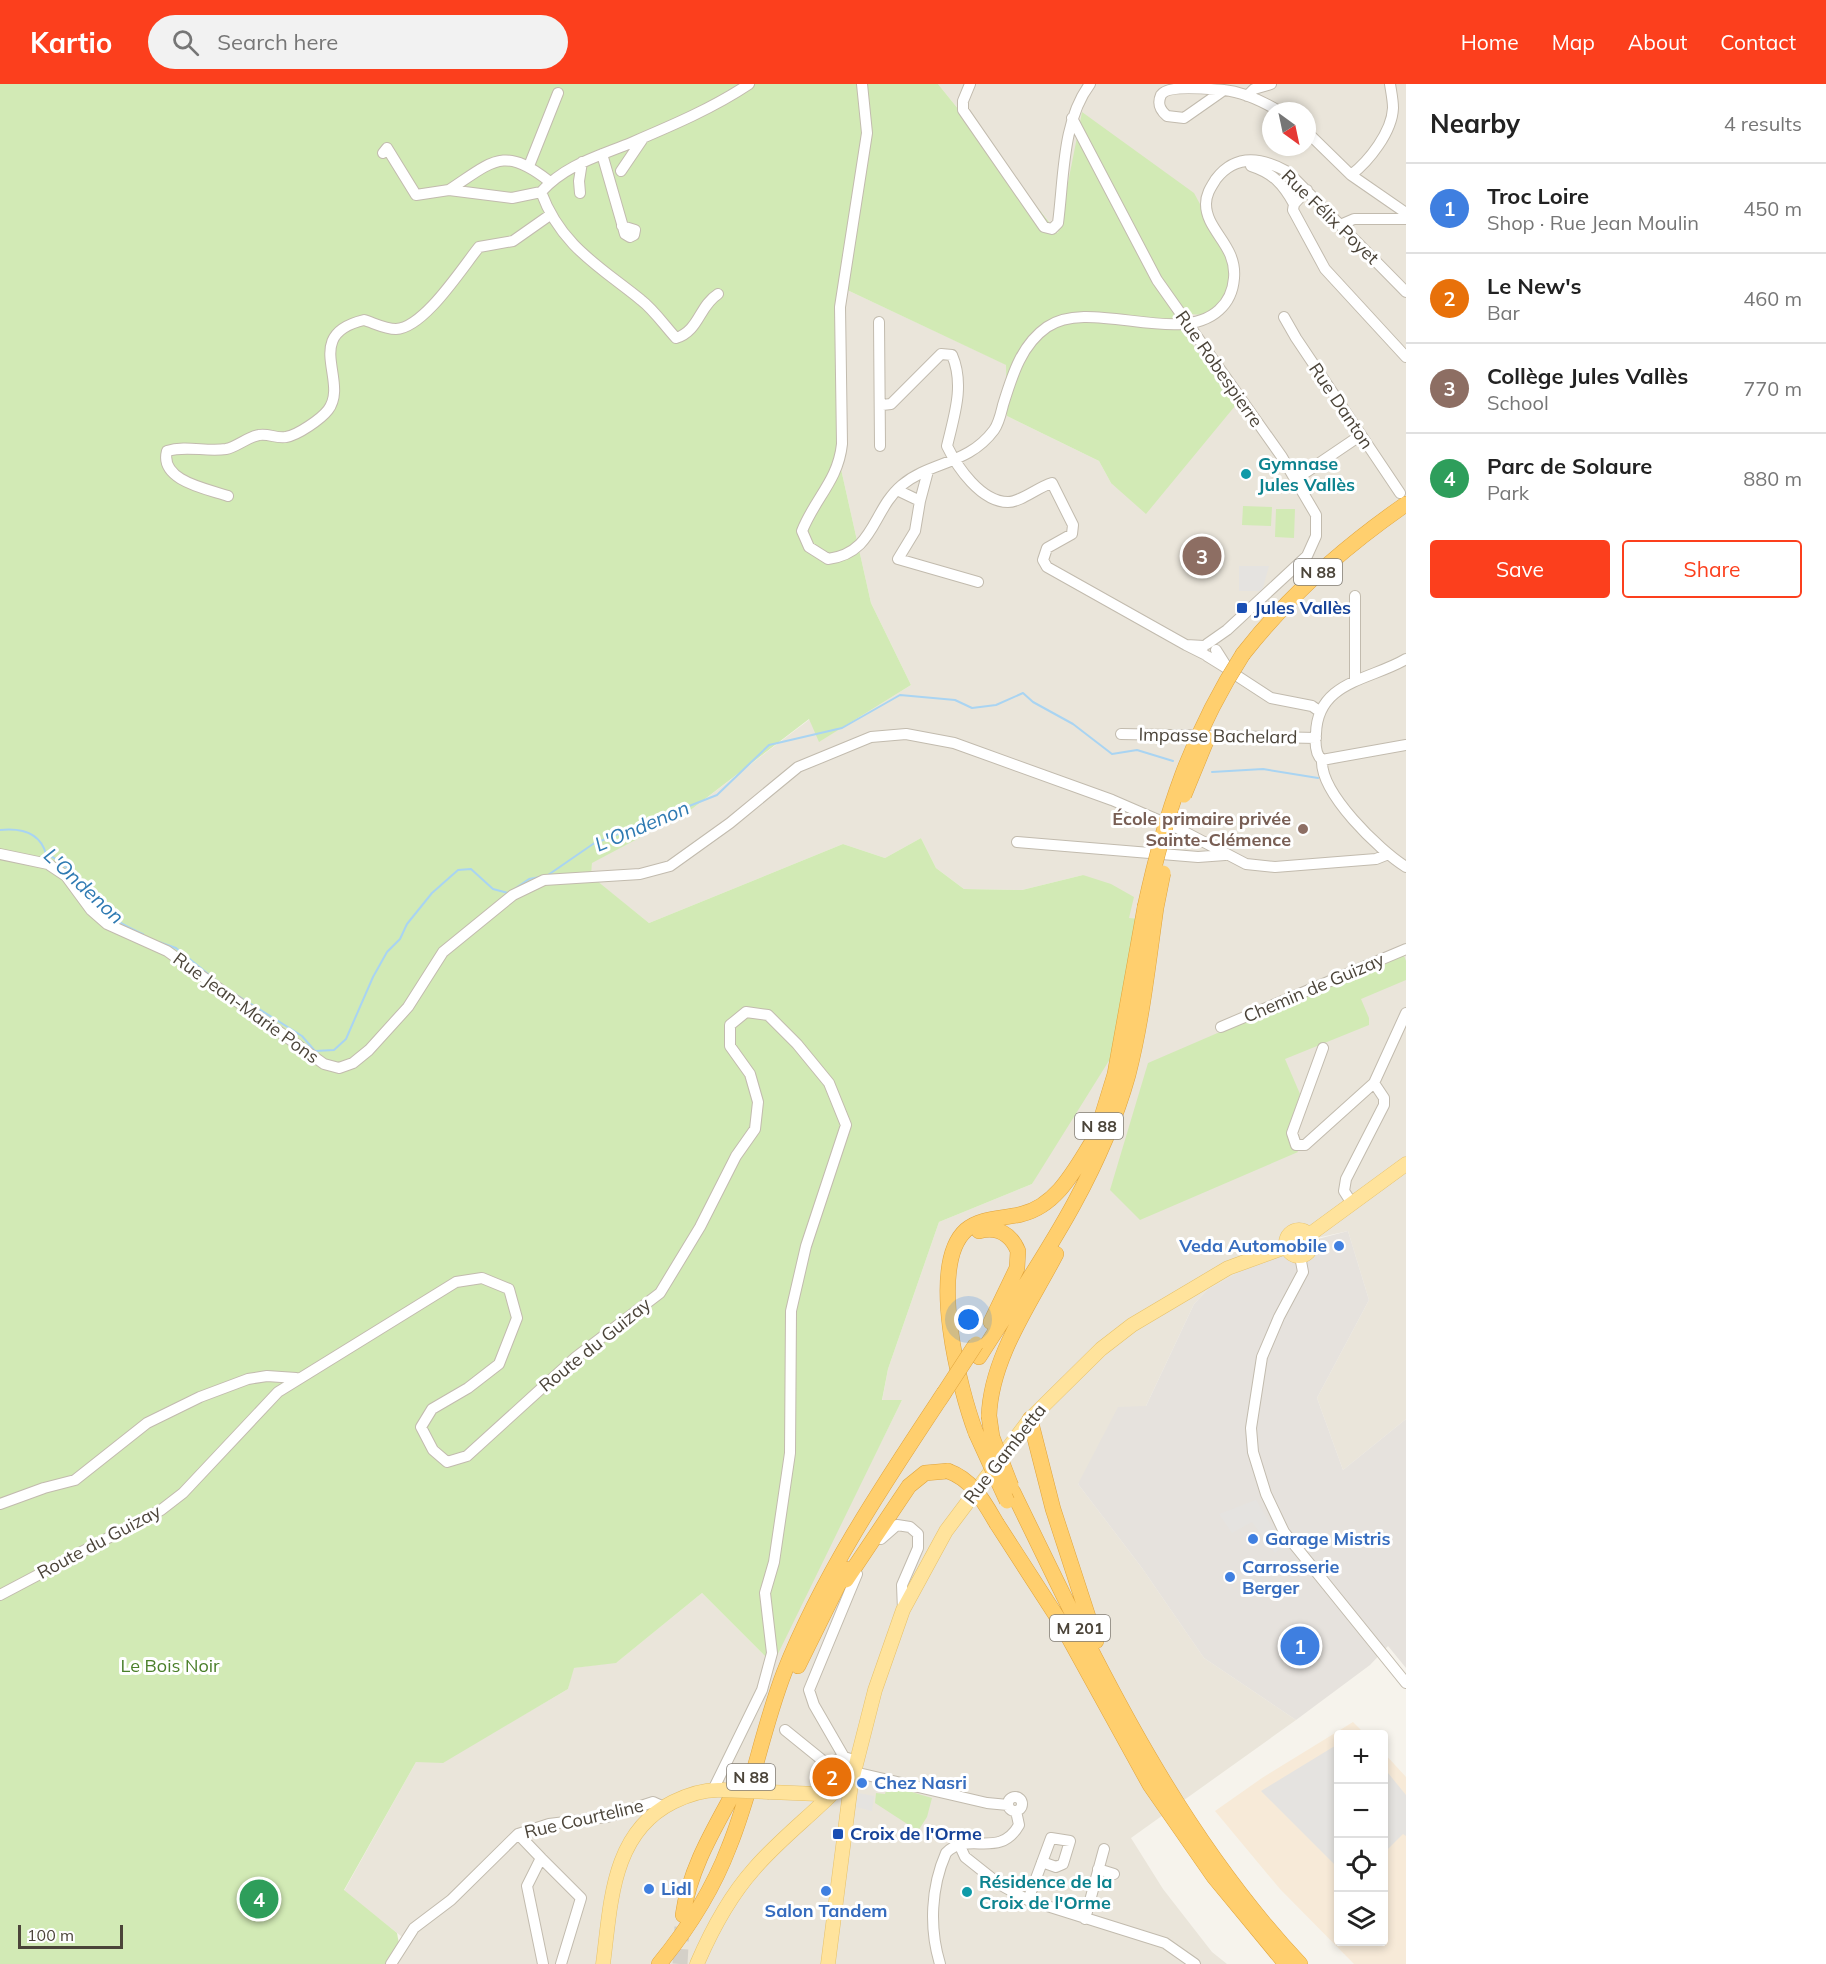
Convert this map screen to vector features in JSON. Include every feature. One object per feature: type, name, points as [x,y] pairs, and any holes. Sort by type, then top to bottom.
[{"type":"highway","name":"N 88","points":[[977,1351],[991,1322],[1071,1194],[1096,1136],[1116,1074],[1150,908],[1182,800],[1214,723],[1247,657],[1269,620],[1303,585],[1403,499]]},
{"type":"highway","name":"N 88","points":[[1247,657],[1337,565],[1406,515]]},
{"type":"highway","name":"N 88","points":[[670,1964],[712,1900],[736,1851],[793,1677],[864,1534],[945,1399],[1048,1250],[1080,1193],[1101,1149],[1128,1076],[1150,908]]},
{"type":"highway","name":"M 201","points":[[982,1425],[958,1379],[950,1326],[948,1288],[957,1243],[966,1230],[982,1221],[1026,1214],[1044,1204],[1063,1187],[1096,1136]]},
{"type":"highway","points":[[1010,1493],[992,1437],[982,1425],[997,1369],[1072,1221],[1080,1193]]},
{"type":"highway","name":"M 201","points":[[991,1322],[1017,1268],[1018,1251],[1010,1237],[989,1229],[972,1234],[965,1241],[957,1268],[955,1288],[956,1326],[963,1370],[982,1425],[1081,1658],[1214,1877],[1286,1964]]},
{"type":"highway","name":"N 88","points":[[659,1964],[679,1939],[706,1896],[729,1847],[784,1675],[818,1599],[908,1447],[945,1399]]},
{"type":"highway","points":[[1030,1419],[1053,1509],[1086,1615],[1138,1733],[1142,1748]]},
{"type":"highway","points":[[810,1639],[867,1546],[909,1486],[925,1473],[948,1471],[959,1474],[978,1492],[1081,1658]]},
{"type":"highway","name":"M 201","points":[[1010,1493],[1142,1748],[1149,1770],[1237,1887],[1300,1964]]},
{"type":"highway","points":[[683,1915],[692,1876],[704,1848],[761,1742]]},
{"type":"main road","points":[[1310,1235],[1351,1202],[1390,1178],[1406,1164]]},
{"type":"main road","points":[[1303,1230],[1310,1235],[1312,1247],[1300,1256],[1295,1256],[1286,1247],[1286,1239],[1293,1231],[1303,1230]]},
{"type":"main road","name":"Rue Gambetta","points":[[828,1964],[851,1768],[903,1610],[946,1531],[1006,1448],[1030,1419],[1079,1368],[1132,1324],[1228,1268],[1286,1247]]},
{"type":"main road","points":[[697,1964],[711,1930],[726,1904],[754,1869],[834,1792],[851,1768]]},
{"type":"main road","name":"Rue Courteline","points":[[664,1807],[690,1794],[718,1790],[818,1794],[826,1800]]},
{"type":"main road","points":[[603,1964],[613,1889],[621,1860],[642,1826],[664,1807]]},
{"type":"street","points":[[383,153],[387,148],[416,195],[449,190],[512,198],[541,192],[550,183],[582,162],[688,119],[749,84]]},
{"type":"street","points":[[862,84],[867,133],[840,307],[843,444],[837,472],[809,513],[802,531],[809,547],[828,559],[851,553],[864,542],[897,490],[910,480],[973,452],[996,427],[1023,350],[1046,327],[1060,320],[1084,317],[1186,322]]},
{"type":"street","points":[[969,84],[963,101],[963,110],[1044,227],[1052,229],[1058,223],[1072,118],[1078,100],[1090,84]]},
{"type":"street","points":[[1247,96],[1254,89],[1271,84]]},
{"type":"street","points":[[1351,175],[1362,166],[1378,145],[1388,125],[1393,108],[1390,84]]},
{"type":"street","points":[[1224,90],[1184,118],[1167,116],[1160,110],[1159,100],[1163,91],[1172,85],[1224,90],[1262,103]]},
{"type":"street","points":[[529,166],[558,93]]},
{"type":"street","name":"Rue Robespierre","points":[[1072,118],[1157,280],[1296,479],[1316,515],[1318,526],[1313,548],[1209,650]]},
{"type":"street","points":[[621,171],[645,137]]},
{"type":"street","points":[[1316,141],[1351,175],[1406,213]]},
{"type":"street","points":[[602,154],[622,226]]},
{"type":"street","points":[[449,190],[492,162],[510,159],[529,166],[550,183]]},
{"type":"street","name":"Rue Félix Poyet","points":[[1186,322],[1201,320],[1218,311],[1233,286],[1235,267],[1232,255],[1212,223],[1206,204],[1209,189],[1221,173],[1232,164],[1250,159],[1263,160],[1288,172],[1406,292]]},
{"type":"street","points":[[580,194],[582,162]]},
{"type":"street","points":[[1251,166],[1277,178],[1325,269],[1406,357]]},
{"type":"street","points":[[1293,207],[1307,190]]},
{"type":"street","points":[[541,192],[550,215],[565,237],[587,260],[643,301],[676,338],[686,335],[692,329],[710,299],[718,294]]},
{"type":"street","points":[[614,197],[624,204]]},
{"type":"street","points":[[228,496],[185,482],[168,467],[164,459],[166,451],[176,447],[227,449],[244,439],[262,434],[286,437],[297,432],[321,416],[331,405],[333,390],[330,349],[338,332],[354,322],[364,320],[397,329],[415,321],[429,309],[479,247],[513,241],[550,215]]},
{"type":"street","points":[[1341,225],[1354,219],[1406,219]]},
{"type":"street","name":"Rue Danton","points":[[1284,317],[1403,499]]},
{"type":"street","points":[[879,322],[882,405],[880,446]]},
{"type":"street","points":[[882,405],[891,404],[941,354],[952,355],[956,371],[957,406],[947,446],[972,482],[998,500],[1010,502],[1052,483],[1073,525],[1072,534],[1047,548],[1042,560],[1047,567],[1186,645],[1209,650],[1228,669],[1270,698],[1312,706],[1319,711]]},
{"type":"street","points":[[1296,479],[1360,435]]},
{"type":"street","points":[[928,471],[915,531],[898,559],[978,582]]},
{"type":"street","points":[[897,490],[920,501]]},
{"type":"street","points":[[1355,596],[1355,680]]},
{"type":"street","points":[[1406,659],[1355,680],[1336,693],[1319,711],[1316,738],[1317,752],[1322,760],[1322,769],[1327,784],[1386,855],[1406,867]]},
{"type":"street","name":"Rue Jean-Marie Pons","points":[[0,854],[48,864],[66,876],[91,910],[107,924],[166,951],[313,1057],[324,1064],[339,1068],[353,1063],[369,1050],[408,1007],[442,952],[513,895],[543,880],[640,874],[670,866],[730,823],[798,767],[871,737],[906,734],[954,742],[1112,800],[1179,830],[1246,864],[1275,867],[1376,859],[1386,855]]},
{"type":"street","name":"Impasse Bachelard","points":[[1121,734],[1316,738]]},
{"type":"street","points":[[1322,760],[1406,746]]},
{"type":"street","points":[[1017,842],[1198,857],[1225,855]]},
{"type":"street","name":"Chemin de Guizay","points":[[1221,1027],[1406,949]]},
{"type":"street","name":"Route du Guizay","points":[[0,1595],[161,1510],[183,1493],[261,1408],[296,1378],[456,1282],[482,1278],[509,1289],[518,1318],[499,1364],[468,1388],[432,1410],[421,1427],[433,1450],[447,1462],[467,1456],[576,1357],[660,1293],[700,1227],[736,1156],[755,1129],[758,1102],[750,1074],[730,1046],[730,1025],[746,1012],[768,1016],[796,1044],[829,1083],[846,1125],[806,1246],[791,1311],[790,1453],[774,1562],[765,1593],[772,1653],[762,1690],[718,1790]]},
{"type":"street","points":[[1323,1048],[1292,1133],[1296,1145],[1305,1145],[1374,1083],[1406,1013]]},
{"type":"street","points":[[1351,1202],[1344,1191],[1346,1179],[1384,1105],[1384,1098],[1374,1083]]},
{"type":"street","points":[[1300,1256],[1303,1272],[1279,1317],[1262,1356],[1251,1428],[1253,1452],[1266,1494],[1284,1532],[1406,1683]]},
{"type":"street","points":[[0,1504],[44,1488],[75,1480],[147,1423],[200,1397],[248,1378],[267,1376],[296,1378]]},
{"type":"street","points":[[851,1768],[814,1705],[809,1690],[853,1580],[889,1530],[897,1525],[916,1530],[920,1542],[902,1586],[903,1610]]},
{"type":"street","points":[[785,1730],[827,1764],[1012,1808],[1018,1825],[1007,1840],[996,1844],[959,1844],[946,1853],[934,1893],[932,1913],[940,1964]]},
{"type":"street","name":"Rue Courteline","points":[[391,1964],[414,1928],[451,1899],[518,1834],[549,1824],[607,1817],[653,1802],[664,1807]]},
{"type":"street","points":[[518,1834],[581,1898],[561,1964]]},
{"type":"street","points":[[959,1844],[965,1857],[991,1877],[1028,1900],[1165,1943],[1195,1964]]},
{"type":"street","points":[[1085,1919],[1104,1849]]},
{"type":"street","points":[[541,1858],[527,1886],[543,1964]]},
{"type":"street","points":[[1028,1900],[1042,1862]]},
{"type":"street","points":[[1098,1869],[1114,1874]]},
{"type":"shaded area","points":[[938,84],[1406,84],[1406,1419],[1343,1470],[1317,1398],[1369,1300],[1348,1231],[1299,1242],[1208,1289],[1194,1304],[1146,1406],[1078,1484],[1142,1568],[1204,1658],[1296,1720],[1131,1838],[1163,1889],[1212,1952],[1227,1964],[394,1964],[406,1940],[344,1891],[416,1762],[443,1762],[568,1689],[573,1668],[617,1662],[702,1593],[772,1663],[902,1400],[882,1401],[888,1369],[939,1222],[1032,1184],[1162,920],[1128,918],[1083,875],[1022,890],[964,889],[936,868],[921,838],[885,858],[843,844],[649,923],[590,876],[592,862],[688,812],[810,719],[820,741],[911,685],[871,603],[841,469],[846,452],[845,289],[1007,365],[1007,416],[1099,461],[1111,483],[1188,314],[1059,234]]},
{"type":"shaded area","points":[[1239,566],[1269,566],[1262,591],[1239,591]]},
{"type":"shaded area","points":[[1348,1231],[1369,1300],[1317,1398],[1343,1470],[1406,1419],[1406,1668],[1388,1646],[1370,1665],[1296,1720],[1204,1658],[1142,1568],[1078,1484],[1118,1407],[1146,1406],[1194,1304],[1208,1289],[1284,1248]]},
{"type":"shaded area","points":[[1256,1500],[1283,1546],[1275,1553],[1252,1522],[1232,1533],[1219,1514]]},
{"type":"shaded area","points":[[1353,1722],[1361,1730],[1340,1730]]},
{"type":"shaded area","points":[[1334,1734],[1334,1944],[1280,1889],[1215,1811],[1262,1778]]},
{"type":"shaded area","points":[[1334,1746],[1334,1864],[1261,1791]]},
{"type":"shaded area","points":[[1388,1757],[1406,1777],[1406,1964],[1354,1964],[1336,1946],[1388,1946]]},
{"type":"shaded area","points":[[1388,1773],[1406,1795],[1406,1836],[1403,1834],[1388,1849]]},
{"type":"shaded area","points":[[858,1793],[874,1796],[872,1811],[856,1807]]},
{"type":"green space","name":"Le Bois Noir","points":[[0,84],[938,84],[1058,233],[1082,112],[1194,193],[1232,263],[1224,299],[1205,315],[1188,314],[1182,329],[1235,406],[1146,514],[1111,483],[1099,461],[1007,416],[1006,365],[845,289],[846,452],[841,469],[871,603],[911,685],[819,742],[809,719],[688,812],[592,863],[591,876],[649,923],[843,844],[885,858],[921,838],[936,868],[964,889],[1022,890],[1083,875],[1111,884],[1134,897],[1129,918],[1162,920],[1132,997],[1150,995],[1032,1184],[939,1222],[888,1369],[882,1400],[902,1400],[773,1664],[702,1593],[616,1663],[574,1668],[568,1689],[443,1763],[416,1762],[344,1890],[397,1933],[399,1944],[388,1964],[0,1964]]},
{"type":"green space","points":[[1243,506],[1272,507],[1271,526],[1242,525]]},
{"type":"green space","points":[[1276,509],[1295,509],[1294,538],[1275,537]]},
{"type":"green space","points":[[1403,953],[1406,961],[1406,980],[1361,999],[1369,1018],[1369,1025],[1285,1059],[1300,1094],[1287,1133],[1298,1152],[1140,1220],[1110,1190],[1148,1063]]},
{"type":"green space","points":[[888,1785],[932,1798],[927,1817],[918,1831],[875,1803],[876,1793],[885,1794]]},
{"type":"waterway","name":"L'Ondenon","points":[[548,875],[593,844],[717,795],[769,745],[842,728],[900,695],[955,700],[972,708],[996,705],[1023,693],[1033,702],[1073,724],[1112,754],[1137,750],[1173,761]]},
{"type":"waterway","name":"L'Ondenon","points":[[1212,772],[1263,769],[1318,778]]},
{"type":"waterway","name":"L'Ondenon","points":[[0,830],[22,831],[34,836],[46,854],[63,864],[108,913],[143,934]]},
{"type":"waterway","name":"L'Ondenon","points":[[235,994],[302,1036],[315,1051],[334,1050],[346,1039],[373,977],[387,952],[400,939],[407,924],[432,893],[458,870],[471,869],[493,889],[508,893]]},
{"type":"waterway","name":"L'Ondenon","points":[[513,890],[529,879],[540,877]]},
{"type":"waterway","name":"L'Ondenon","points":[[159,942],[176,948],[218,982]]},
{"type":"tunnel","points":[[680,1964],[682,1927]]},
{"type":"place","name":"Gymnase Jules Vallès","points":[[1246,474]]},
{"type":"place","name":"Collège Jules Vallès","points":[[1202,556]]},
{"type":"place","name":"Jules Vallès","points":[[1242,608]]},
{"type":"place","name":"École primaire privée Sainte-Clémence","points":[[1303,829]]},
{"type":"place","name":"Veda Automobile","points":[[1339,1246]]},
{"type":"place","name":"Garage Mistris","points":[[1253,1539]]},
{"type":"place","name":"Carrosserie Berger","points":[[1230,1577]]},
{"type":"place","name":"Troc Loire","points":[[1300,1646]]},
{"type":"place","name":"Le New's","points":[[832,1777]]},
{"type":"place","name":"Chez Nasri","points":[[862,1783]]},
{"type":"place","name":"Croix de l'Orme","points":[[838,1834]]},
{"type":"place","name":"Lidl","points":[[649,1889]]},
{"type":"place","name":"Salon Tandem","points":[[826,1891]]},
{"type":"place","name":"Résidence de la Croix de l'Orme","points":[[967,1892]]},
{"type":"place","name":"Parc de Solaure","points":[[259,1899]]}]
